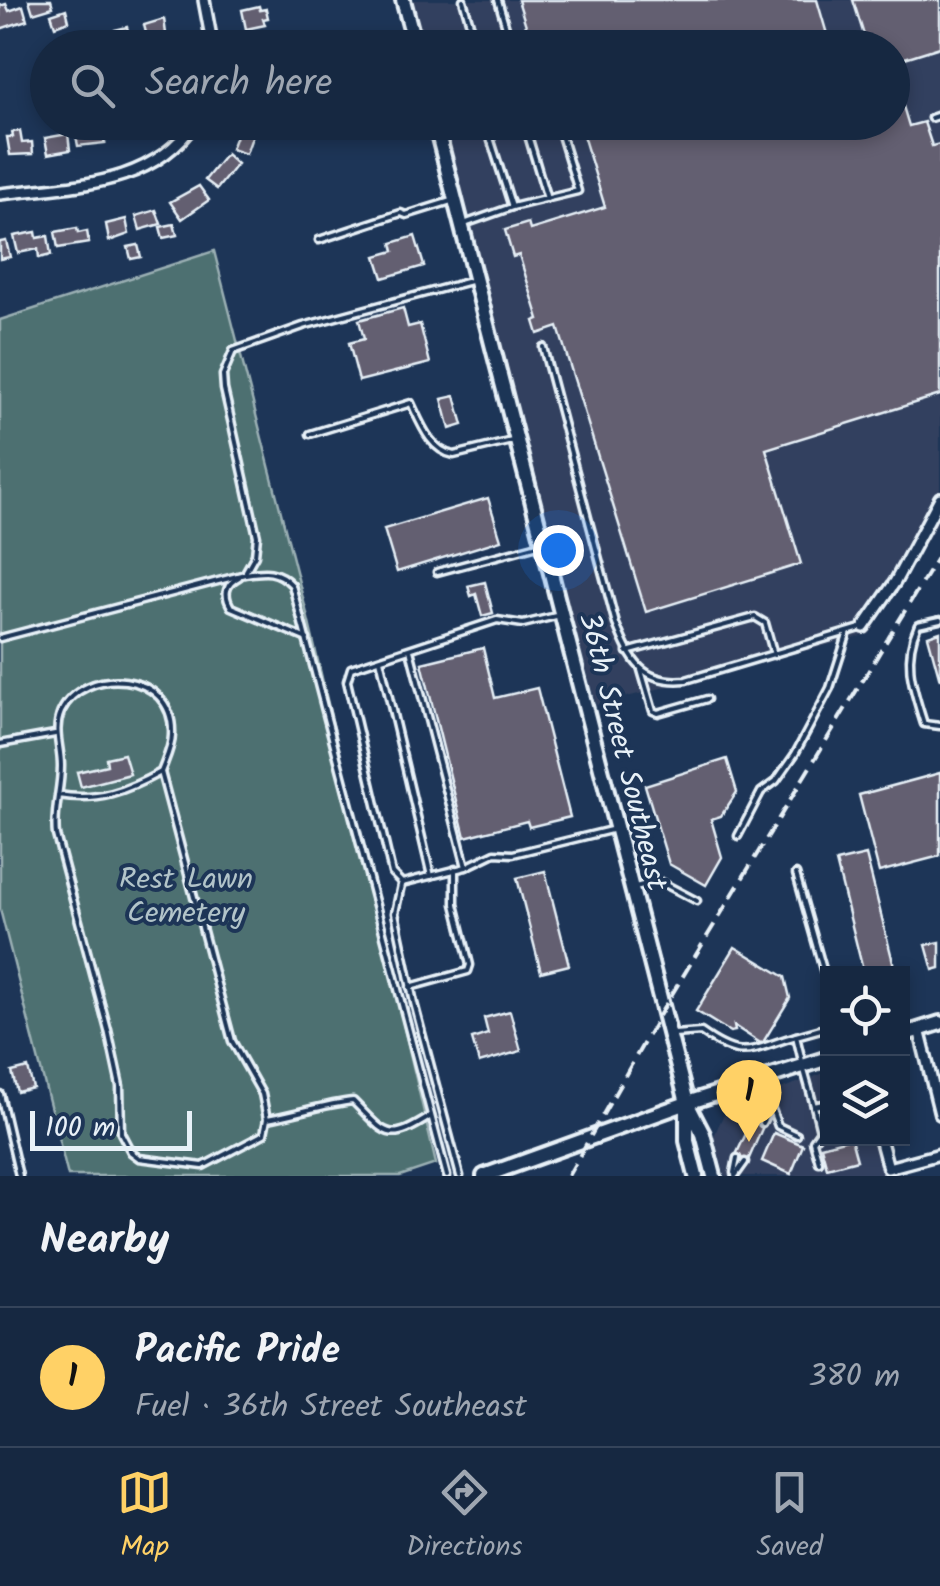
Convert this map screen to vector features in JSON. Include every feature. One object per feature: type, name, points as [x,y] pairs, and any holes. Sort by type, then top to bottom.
[{"type":"street","points":[[204,0],[209,30]]},
{"type":"street","points":[[403,0],[411,30]]},
{"type":"street","points":[[0,194],[112,179],[162,159],[184,140]]},
{"type":"street","name":"36th Street Southeast","points":[[440,140],[630,888],[687,1103],[703,1134],[714,1176]]},
{"type":"street","points":[[864,626],[895,582],[940,498]]},
{"type":"street","points":[[910,1033],[940,1023]]},
{"type":"street","points":[[919,1030],[940,1114]]},
{"type":"street","points":[[484,1176],[502,1173],[687,1103],[820,1060]]},
{"type":"street","name":"36th Street Southeast","points":[[687,1103],[686,1140],[696,1176]]},
{"type":"street","points":[[882,1146],[888,1168],[940,1154]]},
{"type":"lane","points":[[462,0],[471,30]]},
{"type":"lane","points":[[498,0],[507,30]]},
{"type":"lane","points":[[931,118],[940,115]]},
{"type":"lane","points":[[491,140],[512,207]]},
{"type":"lane","points":[[529,140],[547,199]]},
{"type":"lane","points":[[462,225],[578,190],[563,140]]},
{"type":"lane","points":[[319,240],[455,200]]},
{"type":"lane","points":[[310,642],[230,607],[225,594],[244,574],[254,555],[257,536],[224,390],[223,375],[233,351],[303,326],[476,279]]},
{"type":"lane","points":[[543,347],[616,624],[627,652],[641,670],[653,711],[658,713],[707,698]]},
{"type":"lane","points":[[310,434],[411,402],[428,437],[445,454],[516,440]]},
{"type":"lane","points":[[437,572],[542,544]]},
{"type":"lane","points":[[0,638],[266,570],[278,573],[292,585],[448,1176]]},
{"type":"lane","points":[[402,883],[392,873],[347,681],[351,668],[497,620],[523,624],[561,615]]},
{"type":"lane","points":[[627,652],[755,616],[764,623],[774,655]]},
{"type":"lane","points":[[940,620],[918,625],[911,641],[908,669],[924,724],[940,726]]},
{"type":"lane","points":[[641,670],[663,682],[686,680],[864,626]]},
{"type":"lane","points":[[738,836],[761,792],[776,782],[795,754],[830,688],[848,632]]},
{"type":"lane","points":[[410,650],[466,867]]},
{"type":"lane","points":[[380,659],[431,876]]},
{"type":"lane","points":[[111,681],[145,685],[157,692],[170,719],[172,736],[161,772],[232,1041],[262,1094],[267,1119],[264,1134],[203,1166],[139,1158],[121,1134],[120,1086],[108,1030],[56,835],[54,813],[61,769],[55,734],[74,693],[111,681]]},
{"type":"lane","points":[[0,744],[55,734]]},
{"type":"lane","points":[[58,796],[94,799],[116,794],[161,772]]},
{"type":"lane","points":[[402,883],[466,867],[495,854],[513,854],[615,829]]},
{"type":"lane","points":[[410,987],[468,971],[470,965],[455,904],[455,870]]},
{"type":"lane","points":[[796,874],[822,966]]},
{"type":"lane","points":[[630,888],[659,881],[697,901]]},
{"type":"lane","points":[[402,883],[395,912],[410,987],[460,1176]]},
{"type":"lane","points":[[669,1035],[701,1032],[725,1049],[743,1052],[820,1029]]},
{"type":"lane","points":[[796,1036],[820,1131],[813,1141],[820,1162]]},
{"type":"lane","points":[[762,1079],[778,1126],[797,1135]]},
{"type":"lane","points":[[0,1094],[19,1176]]},
{"type":"lane","points":[[267,1119],[353,1102],[380,1131],[396,1135],[408,1132],[431,1116]]},
{"type":"lane","points":[[814,1106],[820,1104]]},
{"type":"lane","points":[[754,1120],[771,1107]]},
{"type":"lane","points":[[762,1123],[771,1107]]},
{"type":"lane","points":[[735,1174],[737,1158]]},
{"type":"lane","points":[[735,1174],[744,1162]]},
{"type":"lane","points":[[203,1166],[206,1176]]},
{"type":"shaded area","points":[[404,0],[940,0],[940,519],[870,634],[596,705],[442,140],[910,140],[910,30],[412,30]]},
{"type":"shaded area","points":[[820,1075],[820,1146],[878,1146],[886,1176],[725,1176],[714,1136],[723,1116],[748,1101]]},
{"type":"green space","name":"Rest Lawn Cemetery","points":[[214,251],[306,610],[436,1164],[400,1176],[68,1176],[0,909],[0,320]]},
{"type":"building","points":[[29,0],[51,0],[53,7],[33,13]]},
{"type":"building","points":[[518,0],[817,0],[826,30],[527,30]]},
{"type":"building","points":[[853,0],[940,0],[940,47],[910,56],[910,30],[862,30]]},
{"type":"building","points":[[6,4],[9,11],[23,6],[27,20],[0,29],[0,6]]},
{"type":"building","points":[[259,6],[260,10],[266,9],[265,25],[246,29],[242,10]]},
{"type":"building","points":[[66,9],[69,21],[55,26],[51,14]]},
{"type":"building","points":[[164,19],[166,30],[145,30],[144,25]]},
{"type":"building","points":[[924,122],[932,146],[940,144],[940,395],[766,449],[801,564],[646,612],[558,327],[538,334],[534,321],[539,319],[519,255],[513,257],[505,230],[528,223],[530,230],[605,207],[585,140],[910,140],[910,126]]},
{"type":"building","points":[[20,131],[22,143],[32,142],[33,154],[10,155],[7,137]]},
{"type":"building","points":[[45,140],[69,140],[70,150],[48,154]]},
{"type":"building","points":[[77,140],[105,143],[78,146]]},
{"type":"building","points":[[234,140],[251,140],[246,154],[231,149]]},
{"type":"building","points":[[226,154],[237,164],[217,189],[205,180]]},
{"type":"building","points":[[199,186],[209,200],[182,219],[170,202]]},
{"type":"building","points":[[156,210],[161,224],[140,230],[136,216]]},
{"type":"building","points":[[126,219],[129,234],[109,241],[106,224]]},
{"type":"building","points":[[174,224],[177,235],[163,238],[160,227]]},
{"type":"building","points":[[77,228],[78,233],[87,231],[89,243],[58,248],[55,232]]},
{"type":"building","points":[[36,232],[37,238],[48,236],[51,255],[39,258],[38,249],[18,253],[14,236]]},
{"type":"building","points":[[415,236],[424,266],[383,278],[376,256],[394,251],[392,243]]},
{"type":"building","points":[[6,241],[10,257],[0,259],[0,242]]},
{"type":"building","points":[[138,245],[141,257],[131,259],[128,247]]},
{"type":"building","points":[[403,308],[408,327],[420,324],[430,363],[359,381],[349,343],[364,339],[359,320]]},
{"type":"building","points":[[455,396],[463,425],[450,429],[442,399]]},
{"type":"building","points":[[488,498],[501,540],[397,572],[384,529]]},
{"type":"building","points":[[485,582],[493,613],[482,616],[476,594],[471,596],[468,586]]},
{"type":"building","points":[[940,632],[940,680],[928,636]]},
{"type":"building","points":[[483,648],[495,698],[537,688],[570,817],[529,827],[527,821],[465,837],[422,663]]},
{"type":"building","points":[[124,754],[130,774],[81,787],[77,772],[107,765],[106,758]]},
{"type":"building","points":[[727,759],[737,792],[721,816],[711,819],[722,857],[706,885],[669,864],[645,785]]},
{"type":"building","points":[[940,773],[940,856],[879,872],[859,795]]},
{"type":"building","points":[[866,855],[894,966],[862,966],[836,862]]},
{"type":"building","points":[[545,871],[569,965],[541,972],[517,878]]},
{"type":"building","points":[[940,942],[940,968],[933,970],[926,945]]},
{"type":"building","points":[[735,947],[785,977],[790,998],[762,1044],[734,1026],[735,1031],[730,1032],[696,1011]]},
{"type":"building","points":[[510,1011],[521,1051],[479,1063],[472,1039],[488,1034],[484,1018]]},
{"type":"building","points":[[28,1068],[33,1088],[17,1092],[12,1072]]},
{"type":"building","points":[[753,1119],[764,1124],[747,1163],[735,1157]]},
{"type":"building","points":[[774,1133],[803,1145],[791,1174],[762,1161]]},
{"type":"building","points":[[821,1146],[853,1146],[857,1160],[827,1168]]},
{"type":"railway","points":[[568,1176],[663,1009],[940,553]]},
{"type":"place","name":"Pacific Pride","points":[[749,1142]]}]
